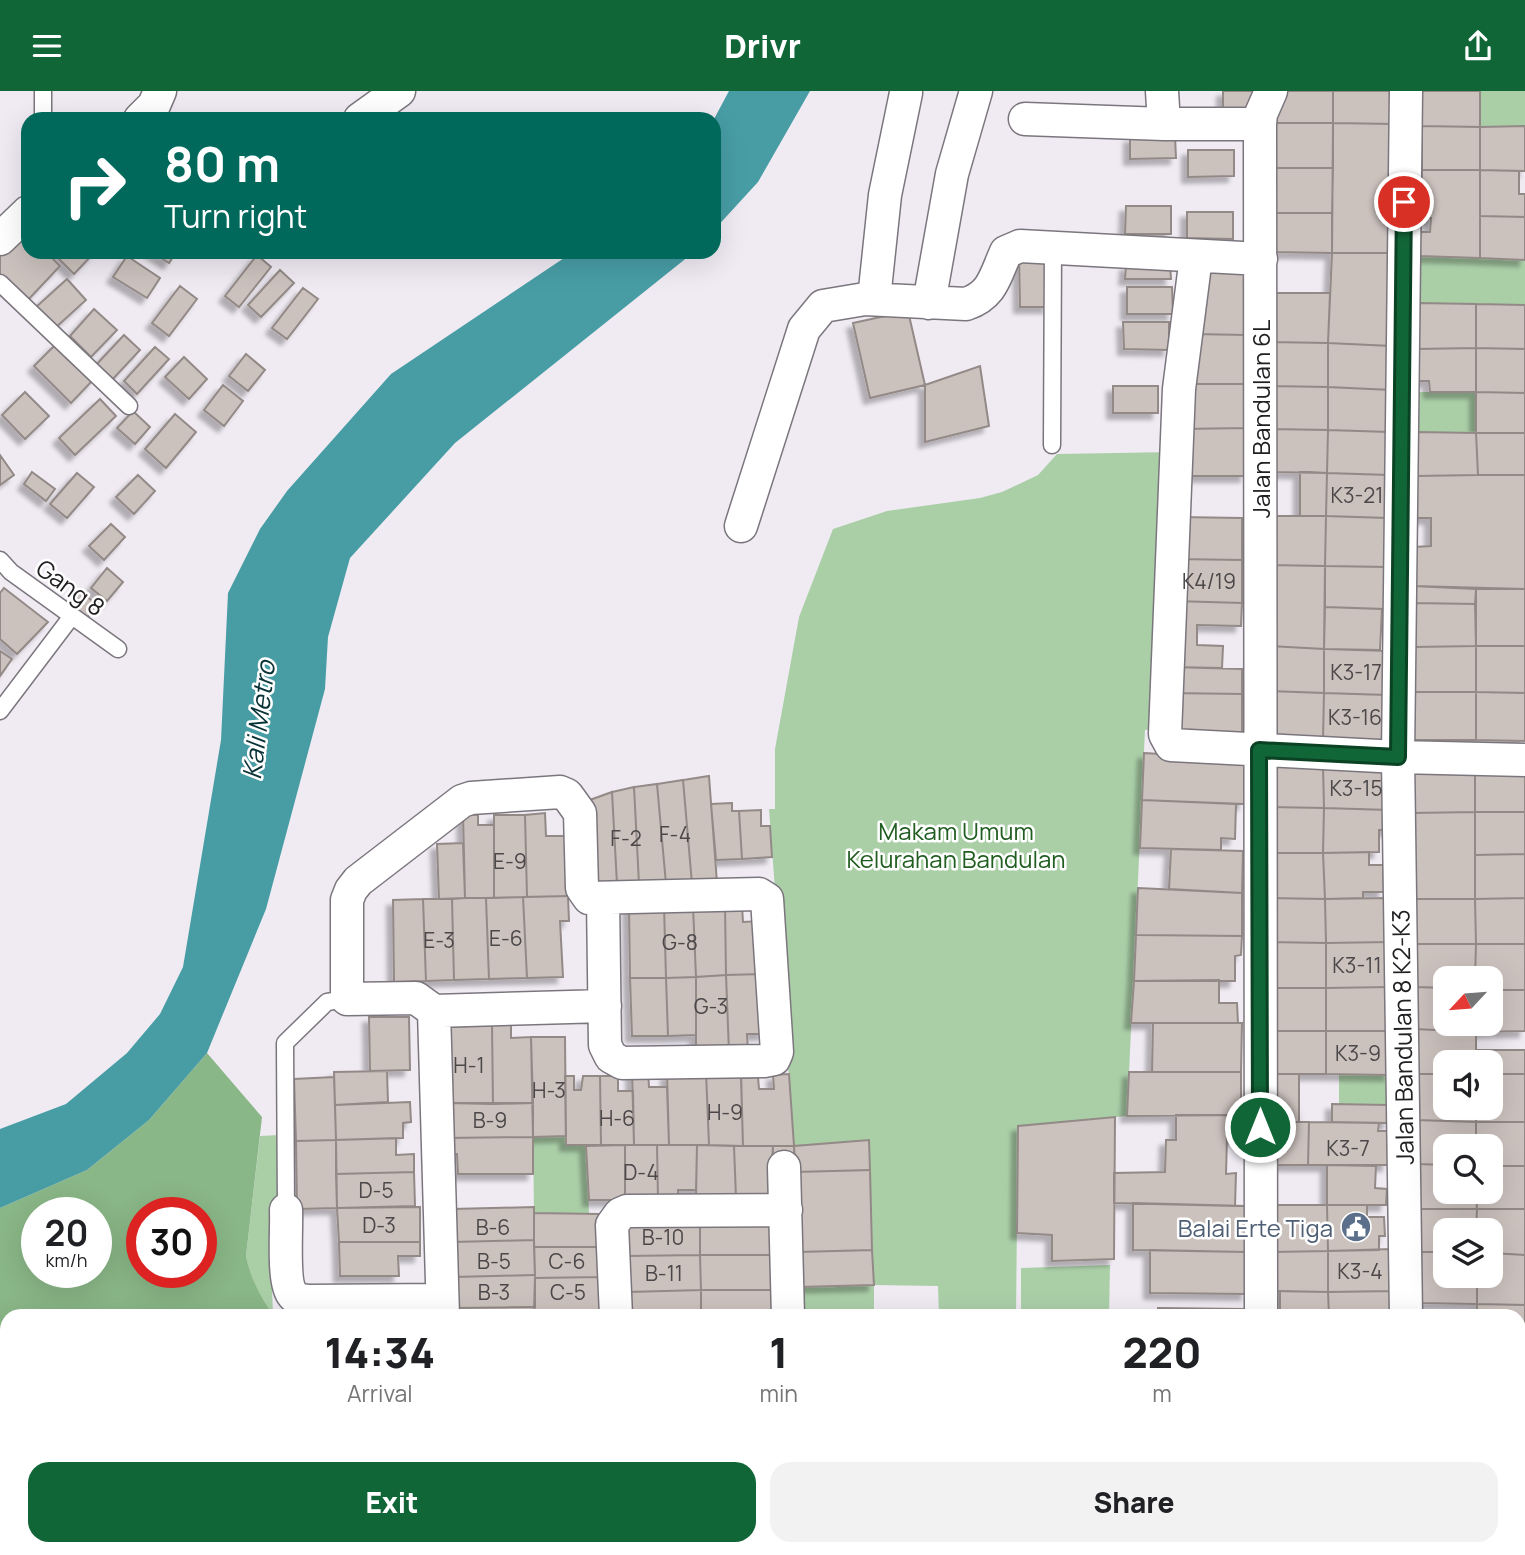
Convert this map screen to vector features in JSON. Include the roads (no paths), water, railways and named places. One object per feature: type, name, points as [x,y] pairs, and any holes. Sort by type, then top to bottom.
[{"type":"street","points":[[147,112],[154,105],[160,91]]},
{"type":"street","points":[[370,112],[399,91]]},
{"type":"street","points":[[929,303],[952,174],[976,91]]},
{"type":"street","points":[[1162,91],[1164,124]]},
{"type":"street","name":"Jalan Bandulan 6L","points":[[1261,1309],[1260,124],[1261,114],[1271,91]]},
{"type":"street","name":"Jalan Bandulan 8 K2-K3","points":[[1406,91],[1398,757],[1406,1309]]},
{"type":"street","points":[[874,299],[885,195],[906,93]]},
{"type":"street","points":[[1025,119],[1260,124]]},
{"type":"street","points":[[0,239],[21,219]]},
{"type":"street","points":[[741,526],[804,329],[823,306],[874,299],[966,304],[982,298],[1006,252],[1020,246],[1261,259]]},
{"type":"street","points":[[1196,257],[1179,389],[1164,734],[1171,745],[1398,757],[1525,760]]},
{"type":"street","points":[[603,898],[607,1052],[615,1060],[622,1063],[764,1062],[774,1059],[777,1052],[768,905],[764,896],[589,898],[582,888],[580,813],[567,795],[560,792],[471,798],[462,801],[358,881],[347,900],[347,999],[416,998],[434,1011],[605,1006]]},
{"type":"street","points":[[286,1210],[288,1280],[290,1293],[297,1299],[442,1308],[434,1011]]},
{"type":"street","points":[[784,1167],[788,1309]]},
{"type":"street","points":[[616,1309],[611,1225],[620,1214],[786,1210]]},
{"type":"lane","points":[[43,91],[43,112]]},
{"type":"lane","points":[[1052,445],[1053,249]]},
{"type":"lane","points":[[0,283],[130,406]]},
{"type":"lane","name":"Gang 8","points":[[0,560],[11,572],[118,649]]},
{"type":"lane","points":[[0,711],[72,616]]},
{"type":"lane","points":[[286,1210],[285,1043],[327,1002],[347,999]]},
{"type":"water","points":[[729,91],[810,91],[758,182],[721,222],[721,112],[718,112]]},
{"type":"water","name":"Kali Metro","points":[[563,259],[685,259],[455,443],[350,558],[328,637],[325,689],[266,909],[207,1053],[149,1120],[87,1170],[0,1208],[0,1129],[66,1104],[127,1053],[160,1014],[183,967],[221,740],[228,593],[260,529],[287,491],[391,374]]},
{"type":"place","name":"Balai Erte Tiga","points":[[1356,1227]]},
{"type":"park label","name":"Makam Umum Kelurahan Bandulan","points":[[956,844]]}]
